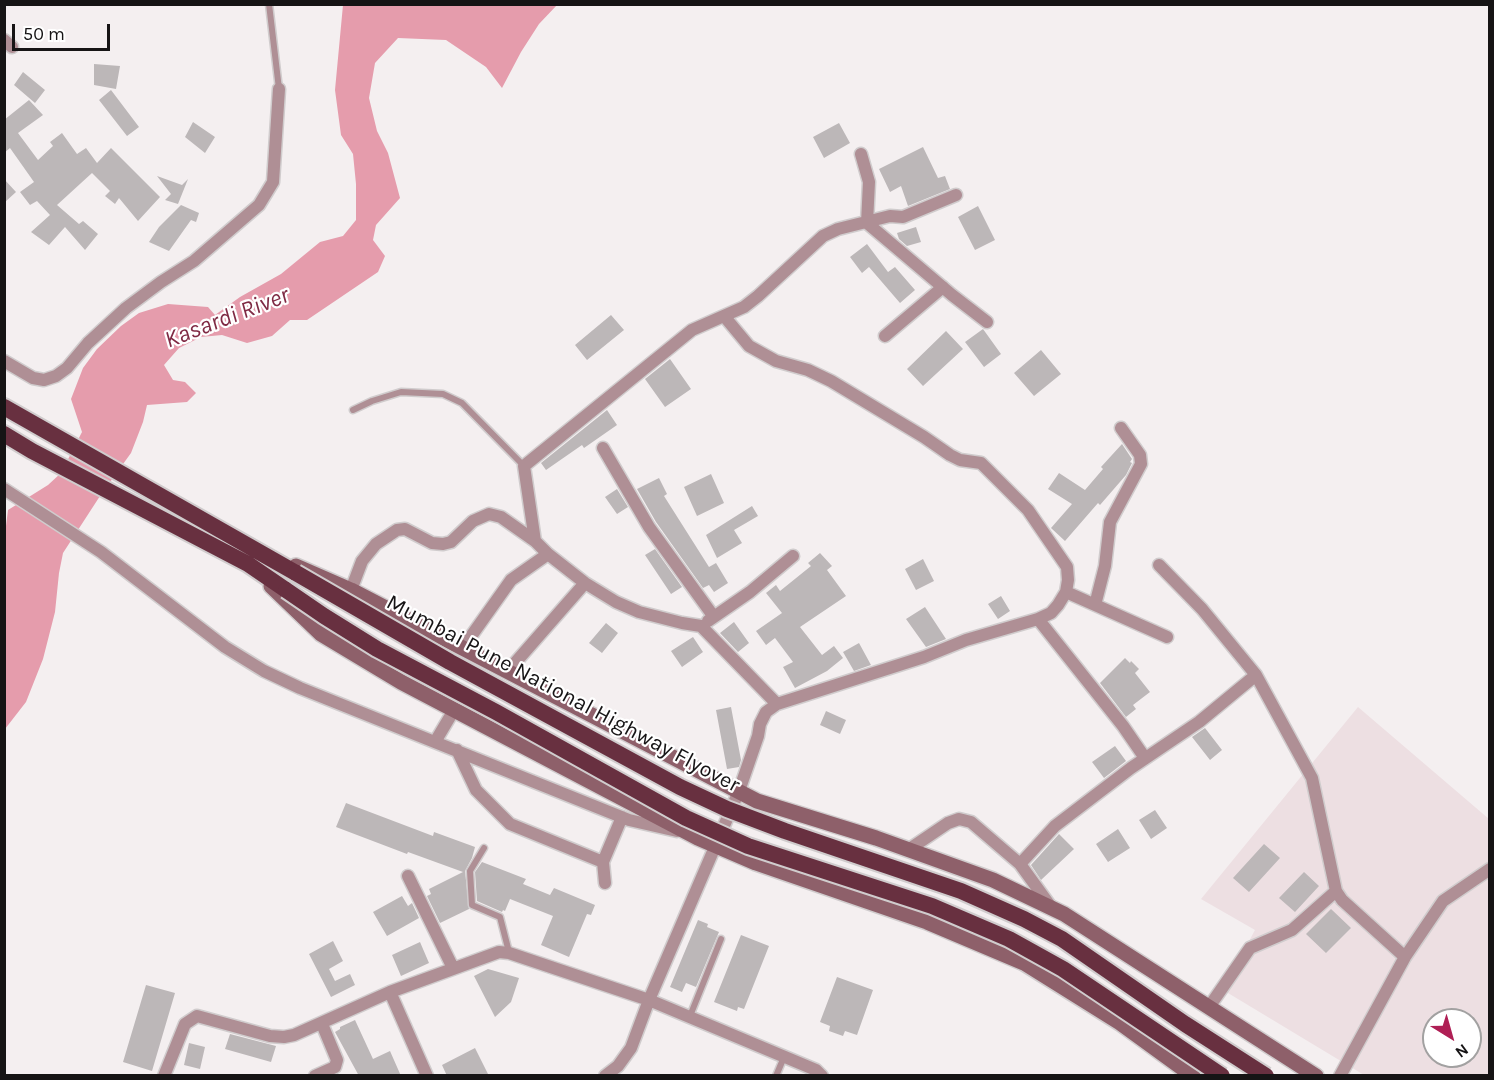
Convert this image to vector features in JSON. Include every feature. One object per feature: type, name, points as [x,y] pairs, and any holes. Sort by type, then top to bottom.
[{"type":"highway","name":"Mumbai Pune National Highway Flyover","points":[[4,407],[157,492],[450,662],[689,791],[727,809],[784,831],[950,887],[1024,919],[1062,939],[1185,1024],[1266,1076]]},
{"type":"highway","name":"Mumbai Pune National Highway Flyover","points":[[4,434],[148,513],[248,564],[377,649],[496,712],[686,818],[748,846],[932,906],[1009,939],[1063,969],[1222,1076]]},
{"type":"main road","points":[[258,550],[351,590],[757,801],[993,880],[1052,908],[1316,1076]]},
{"type":"main road","points":[[248,564],[321,634],[401,682],[714,845],[756,863],[927,922],[1024,963],[1120,1023],[1193,1076]]},
{"type":"street","points":[[4,362],[33,378],[44,380],[56,376],[67,368],[88,343],[126,308],[194,261],[259,206],[273,182],[279,89]]},
{"type":"street","points":[[861,154],[868,182],[867,222]]},
{"type":"street","points":[[535,541],[524,466],[692,330],[744,307],[823,236],[838,229],[890,216],[903,217],[956,195]]},
{"type":"street","points":[[867,222],[987,322]]},
{"type":"street","points":[[885,336],[943,287]]},
{"type":"street","points":[[605,1076],[626,1058],[714,845],[739,792],[760,724],[766,712],[777,705],[924,657],[966,640],[1038,619],[1051,613],[1066,592],[1068,580],[1067,567],[1028,510],[981,463],[960,460],[950,455],[831,381],[807,370],[776,361],[749,346],[724,316]]},
{"type":"street","points":[[1095,605],[1105,566],[1110,522],[1141,464],[1140,455],[1121,429]]},
{"type":"street","points":[[603,448],[649,527],[714,617]]},
{"type":"street","points":[[4,489],[101,552],[225,647],[264,671],[300,688],[622,817],[690,834]]},
{"type":"street","points":[[351,590],[362,561],[376,544],[397,530],[405,529],[432,543],[443,544],[451,542],[473,521],[489,514],[501,517],[535,541],[585,583],[616,602],[639,612],[701,626],[777,705]]},
{"type":"street","points":[[462,649],[511,580],[548,554]]},
{"type":"street","points":[[701,626],[750,592],[793,556]]},
{"type":"street","points":[[1160,565],[1202,609],[1256,675],[1312,778],[1336,891],[1342,900],[1405,957]]},
{"type":"street","points":[[508,671],[585,583]]},
{"type":"street","points":[[1066,592],[1167,637]]},
{"type":"street","points":[[1038,619],[1123,726],[1145,758]]},
{"type":"street","points":[[1020,864],[1055,826],[1145,758],[1198,722],[1256,675]]},
{"type":"street","points":[[435,742],[454,710]]},
{"type":"street","points":[[457,750],[476,790],[510,824],[603,862]]},
{"type":"street","points":[[605,883],[603,862],[622,817]]},
{"type":"street","points":[[908,850],[948,823],[959,819],[971,822],[1020,864],[1052,908]]},
{"type":"street","points":[[1340,1076],[1405,957],[1443,901],[1490,869]]},
{"type":"street","points":[[408,876],[453,968]]},
{"type":"street","points":[[1209,1007],[1250,948],[1292,930],[1336,891]]},
{"type":"street","points":[[164,1075],[185,1024],[197,1016],[270,1036],[284,1037],[322,1024],[390,992],[499,952],[509,953],[649,1000],[816,1070],[822,1076]]},
{"type":"street","points":[[390,992],[427,1076]]},
{"type":"street","points":[[315,1076],[335,1067],[337,1060],[322,1024]]},
{"type":"lane","points":[[269,4],[279,89]]},
{"type":"lane","points":[[353,410],[372,400],[401,392],[443,394],[462,403],[524,466]]},
{"type":"lane","points":[[484,848],[470,871],[472,904],[500,917],[509,953]]},
{"type":"lane","points":[[689,1017],[721,939]]},
{"type":"lane","points":[[776,1076],[784,1057]]},
{"type":"shaded area","points":[[1358,707],[1489,819],[1489,1075],[1364,1075],[1223,990],[1255,930],[1201,899]]},
{"type":"water","name":"Kasardi River","points":[[343,5],[557,5],[539,24],[502,88],[486,67],[446,40],[398,38],[375,63],[369,98],[377,131],[388,153],[400,198],[376,225],[373,240],[385,256],[378,272],[307,320],[290,320],[272,336],[247,343],[222,335],[201,337],[179,348],[164,365],[173,380],[185,382],[196,393],[187,402],[147,405],[131,453],[63,553],[55,612],[43,659],[26,702],[5,729],[4,542],[8,510],[48,485],[61,473],[82,432],[71,399],[83,368],[97,349],[121,326],[139,313],[168,304],[208,307],[215,315],[240,297],[281,274],[320,242],[343,236],[356,220],[353,154],[341,135],[335,90]]},
{"type":"building","points":[[94,64],[120,66],[116,89],[94,85]]},
{"type":"building","points":[[23,72],[45,90],[35,103],[14,85]]},
{"type":"building","points":[[111,90],[139,127],[127,136],[99,100]]},
{"type":"building","points":[[29,100],[43,115],[18,133],[38,160],[53,146],[50,142],[62,133],[77,154],[86,148],[97,163],[111,148],[160,197],[138,221],[119,198],[115,204],[105,196],[110,191],[92,173],[57,205],[79,224],[83,221],[98,234],[85,250],[65,227],[49,245],[31,232],[50,215],[37,201],[30,205],[20,192],[34,182],[10,148],[4,153],[4,120]]},
{"type":"building","points":[[193,122],[215,137],[205,153],[185,137]]},
{"type":"building","points":[[839,123],[850,143],[824,158],[813,137]]},
{"type":"building","points":[[923,147],[938,178],[945,176],[950,189],[908,206],[901,186],[890,192],[879,169]]},
{"type":"building","points":[[157,176],[182,185],[188,179],[178,204],[165,200],[171,194]]},
{"type":"building","points":[[4,179],[16,192],[4,203]]},
{"type":"building","points":[[181,205],[199,213],[196,222],[191,220],[169,251],[149,242],[159,227]]},
{"type":"building","points":[[978,206],[995,240],[975,250],[958,217]]},
{"type":"building","points":[[916,227],[921,242],[907,246],[899,239],[897,233]]},
{"type":"building","points":[[867,244],[888,272],[895,267],[915,290],[900,303],[869,267],[862,273],[850,257]]},
{"type":"building","points":[[611,315],[624,330],[587,360],[575,345]]},
{"type":"building","points":[[983,329],[1001,354],[984,367],[965,342]]},
{"type":"building","points":[[946,331],[963,349],[923,386],[907,369]]},
{"type":"building","points":[[1041,350],[1061,374],[1034,396],[1014,373]]},
{"type":"building","points":[[670,359],[691,389],[665,407],[645,379]]},
{"type":"building","points":[[607,410],[617,425],[584,448],[582,445],[546,470],[541,463]]},
{"type":"building","points":[[1122,444],[1132,459],[1126,475],[1065,541],[1051,528],[1072,504],[1048,489],[1059,473],[1085,490],[1103,469],[1101,467]]},
{"type":"building","points":[[711,474],[724,503],[697,516],[684,487]]},
{"type":"building","points":[[659,478],[667,494],[664,496],[709,567],[716,563],[728,583],[714,592],[709,585],[703,588],[656,522],[637,489]]},
{"type":"building","points":[[617,489],[628,507],[617,514],[605,497]]},
{"type":"building","points":[[752,506],[758,516],[734,530],[742,543],[717,558],[706,535]]},
{"type":"building","points":[[655,549],[682,587],[671,594],[645,555]]},
{"type":"building","points":[[820,553],[832,566],[827,570],[846,596],[800,627],[822,655],[834,646],[843,658],[827,671],[795,688],[783,667],[793,662],[775,638],[766,645],[756,631],[782,613],[766,593],[776,585],[780,591],[811,566],[808,563]]},
{"type":"building","points":[[923,559],[934,581],[916,590],[905,569]]},
{"type":"building","points":[[1001,596],[1010,611],[998,619],[988,604]]},
{"type":"building","points":[[925,607],[946,639],[926,647],[906,619]]},
{"type":"building","points":[[734,622],[749,643],[738,652],[720,633]]},
{"type":"building","points":[[606,623],[618,633],[602,653],[589,643]]},
{"type":"building","points":[[693,637],[703,652],[682,667],[671,651]]},
{"type":"building","points":[[859,643],[871,665],[854,671],[843,652]]},
{"type":"building","points":[[1125,658],[1139,669],[1135,673],[1150,692],[1133,705],[1136,709],[1126,717],[1100,683]]},
{"type":"building","points":[[731,707],[741,760],[739,767],[727,769],[716,710]]},
{"type":"building","points":[[826,711],[846,720],[840,734],[820,725]]},
{"type":"building","points":[[1205,728],[1222,750],[1210,760],[1192,737]]},
{"type":"building","points":[[1115,746],[1126,761],[1104,778],[1092,762]]},
{"type":"building","points":[[346,803],[433,836],[434,832],[475,847],[465,871],[469,909],[440,923],[427,896],[431,894],[429,889],[463,872],[336,827]]},
{"type":"building","points":[[1155,810],[1167,828],[1151,839],[1139,820]]},
{"type":"building","points":[[1118,829],[1130,848],[1108,862],[1096,844]]},
{"type":"building","points":[[1059,834],[1074,849],[1041,880],[1031,865]]},
{"type":"building","points":[[1264,844],[1280,858],[1249,892],[1233,878]]},
{"type":"building","points":[[482,862],[526,879],[523,884],[550,895],[554,888],[595,905],[591,915],[587,914],[569,957],[541,945],[553,916],[510,899],[505,911],[502,912],[477,901],[475,872]]},
{"type":"building","points":[[1304,872],[1319,886],[1295,912],[1279,898]]},
{"type":"building","points":[[402,896],[408,906],[412,903],[419,918],[387,936],[373,912]]},
{"type":"building","points":[[1331,909],[1351,928],[1326,953],[1306,934]]},
{"type":"building","points":[[698,920],[719,932],[696,987],[686,983],[682,992],[670,987]]},
{"type":"building","points":[[741,935],[769,946],[744,1009],[738,1007],[737,1011],[714,1002]]},
{"type":"building","points":[[333,941],[343,961],[329,969],[335,981],[350,974],[355,985],[331,997],[309,954]]},
{"type":"building","points":[[420,942],[429,963],[401,976],[392,955]]},
{"type":"building","points":[[488,969],[519,978],[511,1002],[495,1017],[474,976]]},
{"type":"building","points":[[837,977],[873,990],[857,1035],[845,1031],[843,1036],[829,1031],[830,1026],[820,1022]]},
{"type":"building","points":[[146,985],[175,993],[152,1071],[123,1062]]},
{"type":"building","points":[[355,1020],[373,1059],[390,1051],[401,1076],[359,1076],[335,1032]]},
{"type":"building","points":[[230,1034],[276,1046],[271,1062],[225,1049]]},
{"type":"building","points":[[189,1043],[205,1047],[200,1069],[184,1065]]},
{"type":"building","points":[[475,1048],[489,1076],[447,1076],[442,1065]]}]
